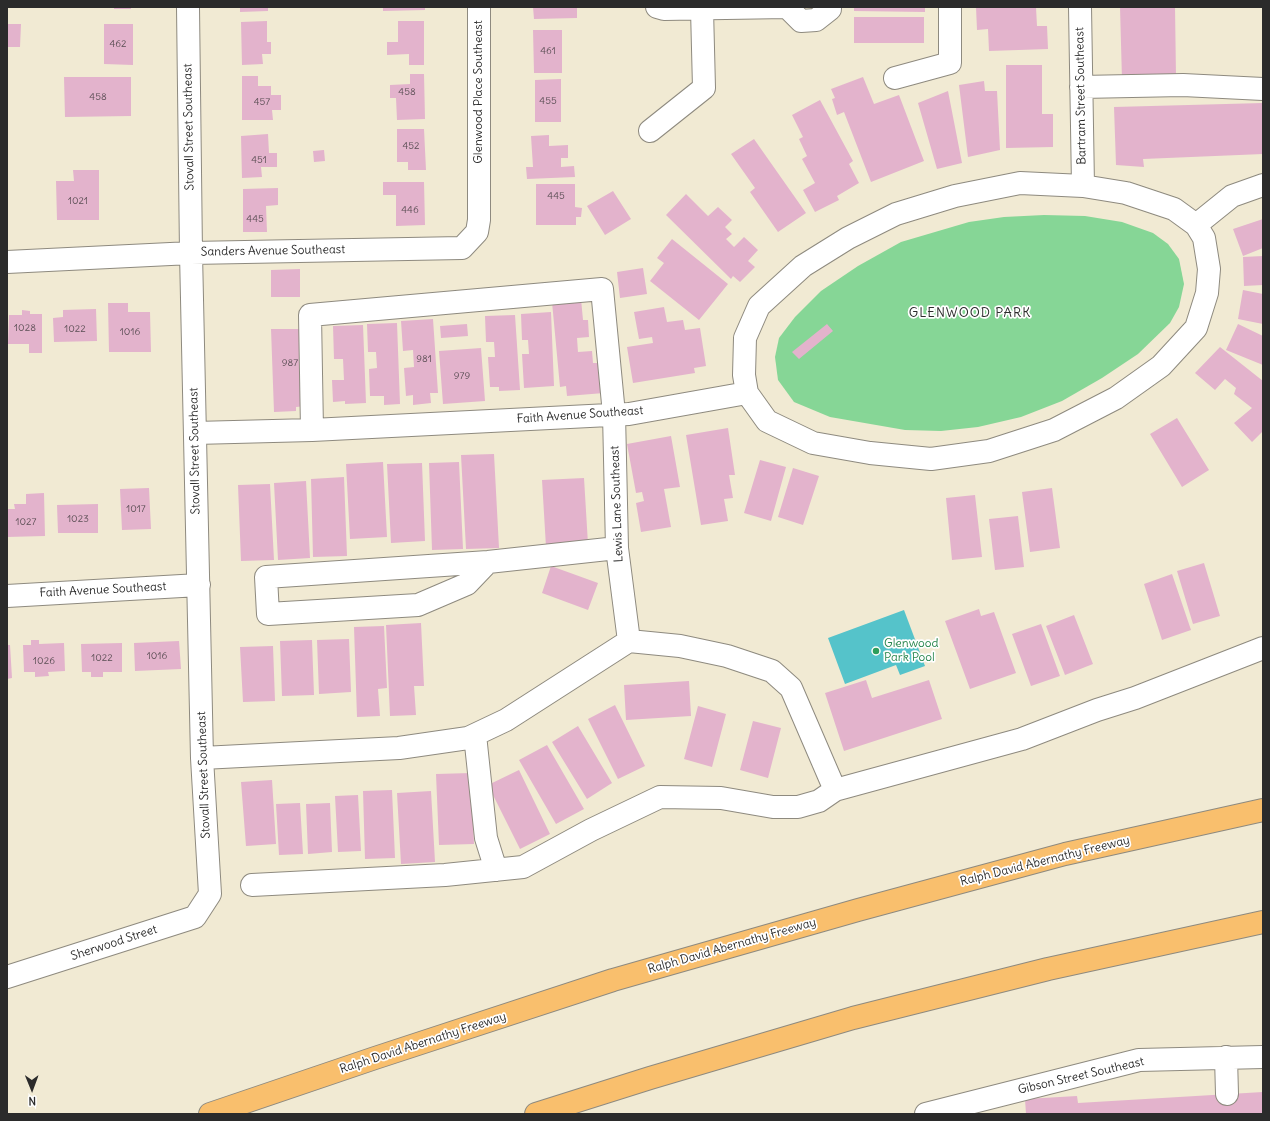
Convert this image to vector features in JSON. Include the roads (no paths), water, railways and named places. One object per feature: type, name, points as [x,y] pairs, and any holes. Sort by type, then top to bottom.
[{"type":"highway","name":"Ralph David Abernathy Freeway","points":[[210,1114],[613,980],[858,910],[1065,854],[1263,810]]},
{"type":"highway","points":[[536,1114],[657,1076],[853,1018],[1048,969],[1263,922]]},
{"type":"street","name":"Stovall Street Southeast","points":[[188,7],[191,252],[202,758],[210,894]]},
{"type":"street","name":"Glenwood Place Southeast","points":[[479,7],[479,177]]},
{"type":"street","points":[[657,7],[664,9],[787,7],[801,21],[816,20],[830,9],[830,7]]},
{"type":"street","points":[[895,78],[950,63],[950,7]]},
{"type":"street","name":"Bartram Street Southeast","points":[[1080,7],[1083,186]]},
{"type":"street","points":[[650,131],[704,88],[702,8]]},
{"type":"street","points":[[1081,87],[1183,85],[1263,89]]},
{"type":"street","name":"Sanders Avenue Southeast","points":[[7,262],[191,252],[462,248],[476,232],[479,220],[479,177]]},
{"type":"street","points":[[1020,183],[1083,186],[1126,193],[1174,209],[1196,226],[1204,238],[1209,269],[1207,293],[1196,328],[1161,366],[1116,398],[1054,430],[989,451],[931,459],[870,453],[813,443],[767,421],[747,393],[744,375],[745,338],[760,306],[803,266],[848,238],[896,214],[955,196],[1020,183]]},
{"type":"street","points":[[1196,226],[1232,196],[1263,186]]},
{"type":"street","name":"Lewis Lane Southeast","points":[[312,430],[310,315],[602,289],[614,414],[617,548],[629,641]]},
{"type":"street","name":"Faith Avenue Southeast","points":[[195,432],[312,430],[629,414],[747,393]]},
{"type":"street","points":[[488,562],[468,584],[418,605],[268,614],[266,577],[488,562],[617,548]]},
{"type":"street","name":"Faith Avenue Southeast","points":[[7,596],[199,585]]},
{"type":"street","points":[[202,758],[399,748],[468,738],[506,720],[629,641],[680,646],[727,656],[772,671],[791,688],[835,790]]},
{"type":"street","points":[[252,885],[437,876],[523,867],[591,830],[660,797],[721,798],[772,807],[798,807],[819,801],[835,790],[1022,739],[1097,710],[1135,698],[1263,648]]},
{"type":"street","points":[[475,735],[486,838],[496,870]]},
{"type":"street","name":"Sherwood Street","points":[[7,977],[195,916],[210,894]]},
{"type":"street","points":[[1226,1057],[1227,1094]]},
{"type":"street","name":"Gibson Street Southeast","points":[[926,1114],[960,1110],[1139,1060],[1263,1057]]},
{"type":"water","name":"Glenwood Park Pool","points":[[904,610],[925,666],[900,675],[896,665],[845,684],[828,638]]},
{"type":"place","name":"Glenwood Park Pool","points":[[876,651]]},
{"type":"district","name":"GLENWOOD PARK","points":[[970,313]]}]
